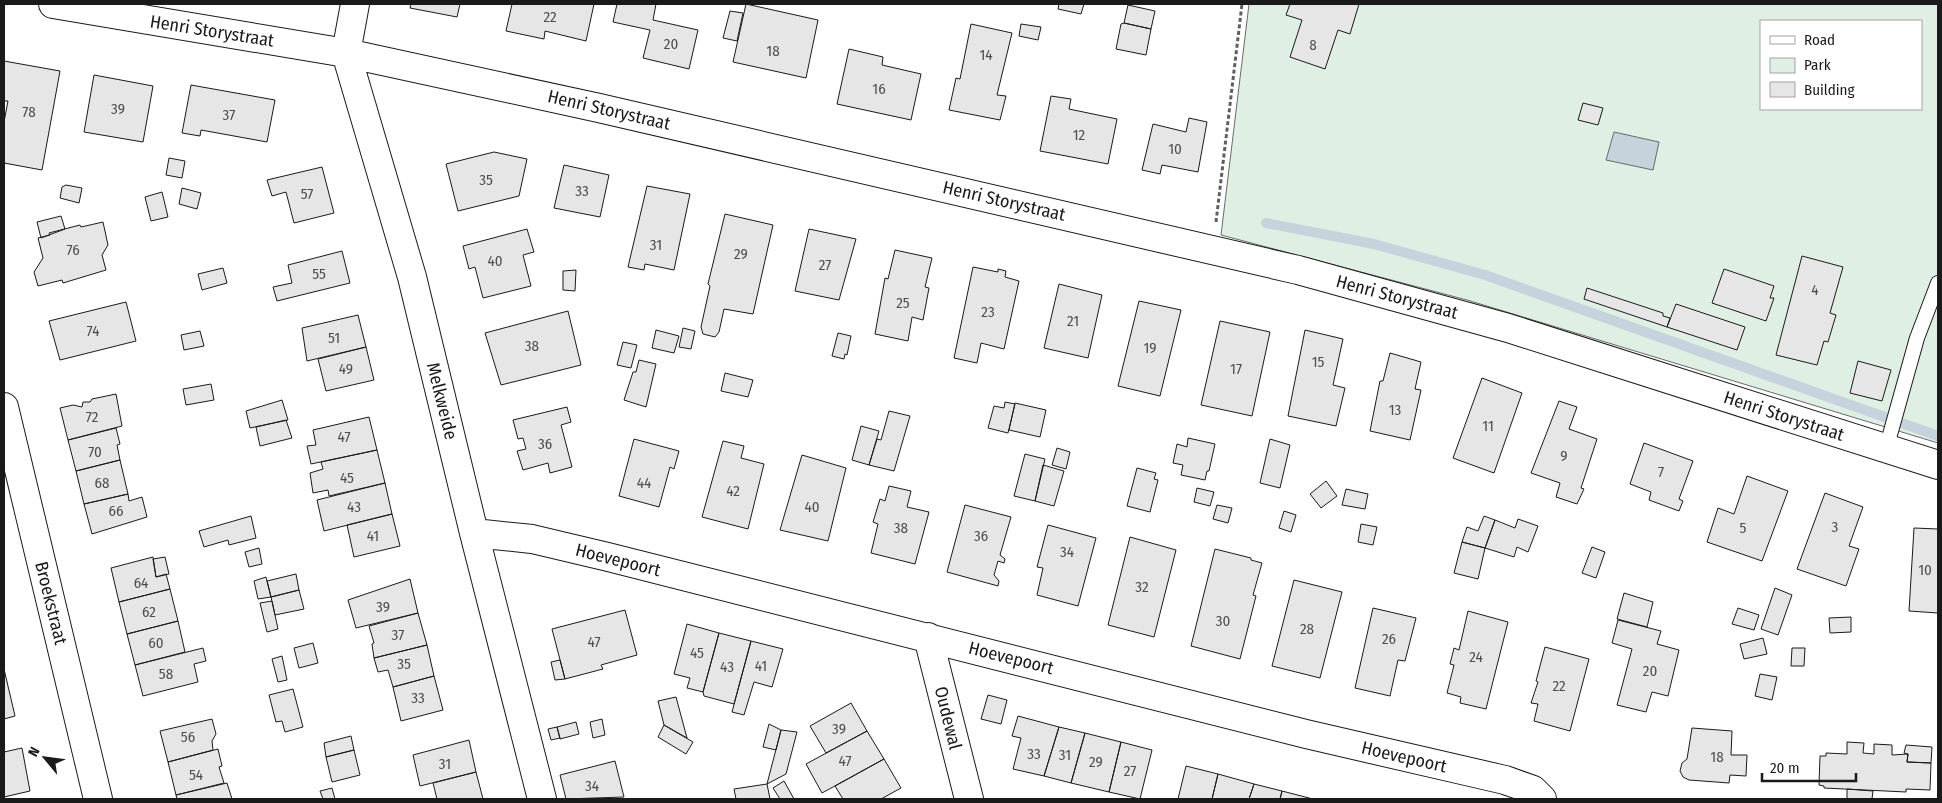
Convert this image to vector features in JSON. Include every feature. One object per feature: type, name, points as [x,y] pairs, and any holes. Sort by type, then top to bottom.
[{"type":"street","name":"Henri Storystraat","points":[[53,4],[346,53],[618,112],[1213,249],[1298,270],[1508,328],[1888,441],[1938,465]]},
{"type":"street","name":"Melkweide","points":[[355,4],[346,53],[412,277],[474,533],[542,799]]},
{"type":"street","name":"Broekstraat","points":[[4,407],[98,799]]},
{"type":"street","name":"Hoevepoort","points":[[474,533],[532,539],[928,636],[1306,734],[1505,780],[1533,790],[1542,799]]},
{"type":"street","name":"Oudewal","points":[[928,636],[969,799]]},
{"type":"lane","points":[[1888,441],[1917,338],[1938,283]]},
{"type":"path","points":[[1213,249],[1242,4]]},
{"type":"green space","points":[[1249,4],[1938,4],[1938,443],[1467,300],[1221,235]]},
{"type":"shaded area","points":[[1614,132],[1659,142],[1653,170],[1606,160]]},
{"type":"building","points":[[411,4],[460,4],[457,17],[410,8]]},
{"type":"building","points":[[512,4],[594,4],[586,41],[545,31],[544,39],[506,31]]},
{"type":"building","points":[[617,4],[656,4],[653,20],[698,30],[689,69],[643,58],[650,30],[613,22]]},
{"type":"building","points":[[746,4],[818,20],[806,78],[733,62]]},
{"type":"building","points":[[1059,4],[1084,4],[1081,14],[1058,9]]},
{"type":"building","points":[[1290,4],[1359,4],[1350,34],[1338,30],[1325,69],[1290,57],[1302,20],[1286,15]]},
{"type":"building","points":[[1128,5],[1155,11],[1151,29],[1124,23]]},
{"type":"building","points":[[730,11],[743,13],[737,41],[723,38]]},
{"type":"building","points":[[971,24],[1012,33],[997,95],[1006,96],[1000,120],[949,110],[956,78],[960,79]]},
{"type":"building","points":[[1021,24],[1041,27],[1038,40],[1019,36]]},
{"type":"building","points":[[1121,24],[1151,29],[1146,55],[1116,49]]},
{"type":"building","points":[[849,49],[883,57],[882,65],[921,74],[911,120],[837,104]]},
{"type":"building","points":[[4,61],[60,71],[42,170],[4,163],[4,122],[8,101],[4,101]]},
{"type":"building","points":[[94,75],[153,86],[143,142],[84,132]]},
{"type":"building","points":[[191,85],[275,100],[267,142],[201,130],[200,136],[182,133]]},
{"type":"building","points":[[1051,96],[1071,99],[1069,109],[1117,119],[1108,164],[1040,151]]},
{"type":"building","points":[[1583,103],[1603,108],[1598,125],[1578,120]]},
{"type":"building","points":[[1189,118],[1207,122],[1198,172],[1162,165],[1160,174],[1142,170],[1153,124],[1186,132]]},
{"type":"building","points":[[494,152],[527,159],[519,196],[458,211],[446,164]]},
{"type":"building","points":[[169,158],[185,161],[182,178],[166,175]]},
{"type":"building","points":[[564,165],[609,175],[600,217],[554,208]]},
{"type":"building","points":[[322,167],[334,213],[294,223],[286,192],[272,196],[267,180]]},
{"type":"building","points":[[66,185],[82,188],[79,203],[60,198],[62,187]]},
{"type":"building","points":[[647,186],[690,194],[674,270],[645,264],[644,270],[628,267]]},
{"type":"building","points":[[182,188],[201,193],[197,209],[179,204]]},
{"type":"building","points":[[162,192],[168,217],[151,221],[145,197]]},
{"type":"building","points":[[725,214],[773,225],[753,314],[724,309],[719,332],[715,337],[703,334],[701,327],[710,286],[708,284]]},
{"type":"building","points":[[61,216],[65,229],[41,238],[37,222]]},
{"type":"building","points":[[103,222],[108,245],[102,255],[106,270],[63,283],[62,280],[38,286],[34,272],[43,258],[38,238],[50,235],[49,233],[80,225],[81,227]]},
{"type":"building","points":[[527,229],[534,252],[523,255],[531,286],[483,298],[475,267],[469,269],[463,246]]},
{"type":"building","points":[[809,229],[856,239],[839,300],[795,291]]},
{"type":"building","points":[[895,250],[932,258],[925,287],[929,288],[923,320],[912,317],[908,341],[875,334],[885,278],[888,279]]},
{"type":"building","points":[[342,251],[350,283],[277,301],[273,287],[292,283],[288,265]]},
{"type":"building","points":[[1802,256],[1843,267],[1830,313],[1836,315],[1828,342],[1824,341],[1817,365],[1776,355]]},
{"type":"building","points":[[973,267],[998,272],[998,269],[1006,271],[1005,277],[1019,281],[1004,349],[981,343],[977,363],[954,358]]},
{"type":"building","points":[[223,268],[227,283],[202,290],[198,274]]},
{"type":"building","points":[[1724,269],[1774,286],[1770,298],[1774,298],[1766,321],[1712,303]]},
{"type":"building","points":[[576,270],[575,291],[563,290],[563,271]]},
{"type":"building","points":[[1059,284],[1102,295],[1088,358],[1044,348]]},
{"type":"building","points":[[1587,288],[1663,313],[1663,316],[1670,318],[1667,327],[1584,299]]},
{"type":"building","points":[[1139,301],[1181,310],[1160,396],[1118,386]]},
{"type":"building","points":[[126,302],[136,341],[60,360],[49,321]]},
{"type":"building","points":[[1676,304],[1745,327],[1737,350],[1667,327]]},
{"type":"building","points":[[568,311],[581,365],[501,385],[485,333]]},
{"type":"building","points":[[358,315],[366,347],[307,361],[302,328]]},
{"type":"building","points":[[1220,321],[1270,332],[1252,416],[1201,405]]},
{"type":"building","points":[[683,328],[695,331],[691,349],[679,347]]},
{"type":"building","points":[[656,330],[679,336],[674,353],[652,348]]},
{"type":"building","points":[[1305,330],[1343,339],[1333,385],[1345,388],[1336,426],[1288,416]]},
{"type":"building","points":[[200,331],[204,346],[184,350],[181,335]]},
{"type":"building","points":[[838,333],[851,336],[847,355],[845,354],[844,359],[832,356]]},
{"type":"building","points":[[623,342],[637,345],[631,368],[617,365]]},
{"type":"building","points":[[366,347],[374,380],[326,391],[318,359]]},
{"type":"building","points":[[1390,353],[1421,362],[1415,389],[1421,390],[1410,440],[1370,431],[1380,381],[1383,381]]},
{"type":"building","points":[[639,360],[656,364],[646,407],[624,400]]},
{"type":"building","points":[[1858,361],[1891,370],[1882,401],[1850,393]]},
{"type":"building","points":[[725,373],[753,380],[748,397],[721,391]]},
{"type":"building","points":[[1482,378],[1522,393],[1494,473],[1453,458]]},
{"type":"building","points":[[211,384],[214,400],[186,405],[183,389]]},
{"type":"building","points":[[116,394],[122,426],[68,440],[60,408],[73,405],[82,407],[83,402],[90,402],[92,399]]},
{"type":"building","points":[[282,400],[288,420],[250,428],[246,411]]},
{"type":"building","points":[[1559,401],[1577,407],[1569,429],[1597,439],[1581,488],[1584,489],[1577,504],[1556,497],[1560,483],[1531,473]]},
{"type":"building","points":[[1005,402],[1015,404],[1008,433],[988,428],[994,406],[1004,408]]},
{"type":"building","points":[[1015,403],[1046,410],[1040,437],[1009,430]]},
{"type":"building","points":[[567,407],[571,422],[561,425],[572,467],[550,473],[548,463],[523,470],[517,451],[526,449],[523,438],[518,439],[513,420]]},
{"type":"building","points":[[889,411],[910,416],[894,471],[869,465],[877,439],[881,440]]},
{"type":"building","points":[[369,417],[377,450],[311,464],[307,446],[316,445],[313,430]]},
{"type":"building","points":[[286,420],[292,438],[260,446],[256,427]]},
{"type":"building","points":[[861,426],[879,431],[869,465],[852,460]]},
{"type":"building","points":[[116,428],[120,444],[117,445],[120,460],[76,471],[68,440]]},
{"type":"building","points":[[1188,438],[1215,444],[1205,480],[1181,475],[1183,465],[1173,463],[1177,444],[1187,447]]},
{"type":"building","points":[[634,439],[679,451],[674,469],[670,467],[659,507],[619,496]]},
{"type":"building","points":[[1270,439],[1290,445],[1280,488],[1260,483]]},
{"type":"building","points":[[723,441],[744,446],[741,458],[764,464],[748,529],[702,517]]},
{"type":"building","points":[[1644,443],[1693,461],[1679,499],[1683,501],[1679,511],[1649,500],[1651,492],[1630,484]]},
{"type":"building","points":[[1057,448],[1070,452],[1066,469],[1052,465]]},
{"type":"building","points":[[377,450],[385,483],[329,496],[328,490],[313,493],[310,473],[323,469],[321,462]]},
{"type":"building","points":[[1025,454],[1045,459],[1035,501],[1014,496]]},
{"type":"building","points":[[802,455],[846,468],[828,541],[780,530]]},
{"type":"building","points":[[120,460],[128,494],[84,504],[76,471]]},
{"type":"building","points":[[1043,465],[1064,471],[1054,506],[1035,501]]},
{"type":"building","points":[[1137,468],[1156,473],[1154,479],[1158,480],[1150,512],[1127,506]]},
{"type":"building","points":[[1747,476],[1788,491],[1762,561],[1707,542],[1718,508],[1734,514]]},
{"type":"building","points":[[1326,481],[1337,496],[1321,508],[1310,494]]},
{"type":"building","points":[[385,483],[392,514],[324,531],[317,500]]},
{"type":"building","points":[[889,486],[911,491],[907,507],[929,512],[915,564],[871,553],[878,524],[873,522],[880,499],[885,501]]},
{"type":"building","points":[[1197,488],[1214,492],[1210,506],[1194,502]]},
{"type":"building","points":[[1346,489],[1368,494],[1365,509],[1342,505]]},
{"type":"building","points":[[1825,493],[1863,507],[1849,546],[1859,549],[1846,586],[1797,569]]},
{"type":"building","points":[[128,494],[129,501],[142,497],[147,517],[92,534],[84,504]]},
{"type":"building","points":[[965,505],[1011,517],[1000,555],[1005,559],[1004,563],[998,561],[994,575],[999,581],[998,586],[947,572]]},
{"type":"building","points":[[1217,505],[1232,508],[1228,523],[1213,519]]},
{"type":"building","points":[[1284,511],[1296,515],[1291,532],[1279,528]]},
{"type":"building","points":[[392,514],[400,546],[354,557],[347,525]]},
{"type":"building","points":[[251,516],[256,538],[229,545],[228,540],[204,547],[199,531]]},
{"type":"building","points":[[1484,516],[1495,520],[1485,548],[1462,542],[1467,527],[1478,531]]},
{"type":"building","points":[[1518,519],[1538,526],[1528,552],[1517,547],[1514,557],[1485,548],[1495,520],[1515,528]]},
{"type":"building","points":[[1361,524],[1377,527],[1373,545],[1358,542]]},
{"type":"building","points":[[1048,525],[1096,538],[1078,606],[1037,595],[1043,568],[1037,567]]},
{"type":"building","points":[[1914,528],[1938,529],[1938,613],[1909,611]]},
{"type":"building","points":[[1130,537],[1176,550],[1154,637],[1108,625]]},
{"type":"building","points":[[1462,542],[1485,548],[1478,579],[1454,573]]},
{"type":"building","points":[[1592,547],[1605,552],[1596,578],[1582,573]]},
{"type":"building","points":[[259,548],[262,564],[249,567],[245,552]]},
{"type":"building","points":[[1215,549],[1251,558],[1251,560],[1262,563],[1253,595],[1256,596],[1240,659],[1191,646]]},
{"type":"building","points":[[153,557],[156,577],[166,574],[170,589],[119,602],[111,568]]},
{"type":"building","points":[[165,557],[169,574],[156,577],[153,559]]},
{"type":"building","points":[[296,574],[299,590],[271,597],[267,581]]},
{"type":"building","points":[[266,577],[271,597],[258,599],[254,581]]},
{"type":"building","points":[[410,579],[418,613],[356,628],[348,600]]},
{"type":"building","points":[[1294,580],[1342,592],[1320,678],[1272,666]]},
{"type":"building","points":[[1775,588],[1792,595],[1778,635],[1761,629]]},
{"type":"building","points":[[170,589],[178,621],[127,634],[119,602]]},
{"type":"building","points":[[299,590],[304,609],[275,615],[271,597]]},
{"type":"building","points":[[1624,593],[1653,602],[1647,627],[1617,619]]},
{"type":"building","points":[[272,601],[278,629],[267,632],[260,603]]},
{"type":"building","points":[[1373,608],[1416,618],[1405,661],[1398,660],[1390,696],[1355,688]]},
{"type":"building","points":[[1738,608],[1759,615],[1754,630],[1732,624]]},
{"type":"building","points":[[625,610],[637,655],[601,665],[603,669],[565,679],[552,629]]},
{"type":"building","points":[[1468,611],[1508,622],[1486,709],[1460,703],[1461,697],[1447,693],[1454,665],[1450,664],[1454,648],[1459,650]]},
{"type":"building","points":[[418,613],[427,645],[374,658],[372,644],[374,643],[369,626]]},
{"type":"building","points":[[1851,617],[1851,632],[1830,633],[1829,618]]},
{"type":"building","points":[[1618,620],[1661,631],[1657,644],[1679,650],[1668,696],[1652,692],[1646,712],[1617,705],[1632,649],[1612,643]]},
{"type":"building","points":[[178,621],[185,652],[135,665],[127,634]]},
{"type":"building","points":[[687,624],[719,633],[703,692],[687,688],[690,678],[674,674]]},
{"type":"building","points":[[719,633],[751,641],[734,704],[704,696],[703,692]]},
{"type":"building","points":[[1763,638],[1767,654],[1744,659],[1740,644]]},
{"type":"building","points":[[751,641],[783,649],[772,687],[754,682],[744,715],[732,712]]},
{"type":"building","points":[[313,643],[318,663],[299,668],[294,648]]},
{"type":"building","points":[[427,645],[434,676],[393,687],[388,670],[378,672],[374,658]]},
{"type":"building","points":[[1545,647],[1589,659],[1570,731],[1534,721],[1538,704],[1531,703],[1538,682],[1536,681]]},
{"type":"building","points":[[203,648],[206,661],[194,664],[198,682],[143,696],[135,665]]},
{"type":"building","points":[[1792,648],[1805,648],[1804,666],[1791,666]]},
{"type":"building","points":[[282,656],[287,680],[278,682],[272,659]]},
{"type":"building","points":[[560,660],[565,679],[555,680],[551,662]]},
{"type":"building","points":[[4,669],[15,716],[4,719]]},
{"type":"building","points":[[1760,674],[1777,677],[1772,700],[1755,696]]},
{"type":"building","points":[[434,676],[443,710],[401,721],[393,687]]},
{"type":"building","points":[[293,689],[303,727],[285,732],[282,721],[276,722],[269,695]]},
{"type":"building","points":[[988,695],[1007,700],[1001,724],[981,719]]},
{"type":"building","points":[[676,697],[687,738],[664,725],[658,701]]},
{"type":"building","points":[[851,703],[867,731],[826,753],[810,726]]},
{"type":"building","points":[[1018,716],[1059,727],[1044,776],[1013,769],[1021,738],[1012,736]]},
{"type":"building","points":[[212,719],[216,734],[212,741],[213,750],[168,762],[160,731]]},
{"type":"building","points":[[602,719],[605,735],[593,738],[590,722]]},
{"type":"building","points":[[576,722],[579,734],[560,739],[557,727]]},
{"type":"building","points":[[769,724],[781,730],[776,750],[763,747]]},
{"type":"building","points":[[664,725],[693,742],[686,754],[658,737]]},
{"type":"building","points":[[557,727],[560,738],[551,740],[548,729]]},
{"type":"building","points":[[1059,727],[1085,733],[1071,783],[1044,776]]},
{"type":"building","points":[[1692,728],[1732,731],[1731,755],[1747,755],[1746,776],[1730,775],[1729,783],[1689,780],[1683,777],[1680,771],[1682,763],[1687,759]]},
{"type":"building","points":[[781,730],[797,732],[786,774],[767,784]]},
{"type":"building","points":[[867,731],[884,759],[822,793],[806,764]]},
{"type":"building","points":[[1085,733],[1121,742],[1109,792],[1071,783]]},
{"type":"building","points":[[351,736],[354,750],[326,757],[324,743]]},
{"type":"building","points":[[469,740],[476,772],[420,786],[413,755]]},
{"type":"building","points":[[1121,742],[1152,750],[1140,799],[1109,792]]},
{"type":"building","points":[[1847,742],[1864,743],[1863,753],[1874,754],[1874,744],[1892,745],[1892,755],[1908,754],[1907,762],[1931,763],[1930,790],[1906,789],[1906,792],[1824,788],[1824,786],[1819,785],[1820,756],[1826,756],[1826,753],[1847,754]]},
{"type":"building","points":[[1906,745],[1932,747],[1931,763],[1907,762],[1908,754],[1904,753]]},
{"type":"building","points":[[22,748],[30,791],[4,797],[4,752]]},
{"type":"building","points":[[218,749],[222,766],[219,767],[224,783],[176,795],[168,762]]},
{"type":"building","points":[[354,750],[360,775],[332,782],[326,757]]},
{"type":"building","points":[[884,759],[901,788],[881,799],[843,799],[835,786]]},
{"type":"building","points":[[615,761],[624,797],[566,799],[560,775]]},
{"type":"building","points":[[1186,766],[1218,774],[1212,799],[1178,799]]},
{"type":"building","points":[[476,772],[483,799],[437,799],[433,783]]},
{"type":"building","points":[[1218,774],[1254,784],[1249,799],[1212,799]]},
{"type":"building","points":[[784,781],[794,799],[780,799],[773,788]]},
{"type":"building","points":[[227,783],[232,799],[177,799],[176,795]]},
{"type":"building","points":[[767,784],[770,799],[736,799],[734,789]]},
{"type":"building","points":[[1254,784],[1282,791],[1280,799],[1249,799]]},
{"type":"building","points":[[332,788],[335,799],[323,799],[320,791]]},
{"type":"building","points":[[1847,789],[1873,791],[1872,799],[1847,799]]},
{"type":"building","points":[[1282,791],[1313,799],[1280,799]]},
{"type":"waterway","points":[[1266,223],[1374,244],[1485,275],[1938,436]]}]
